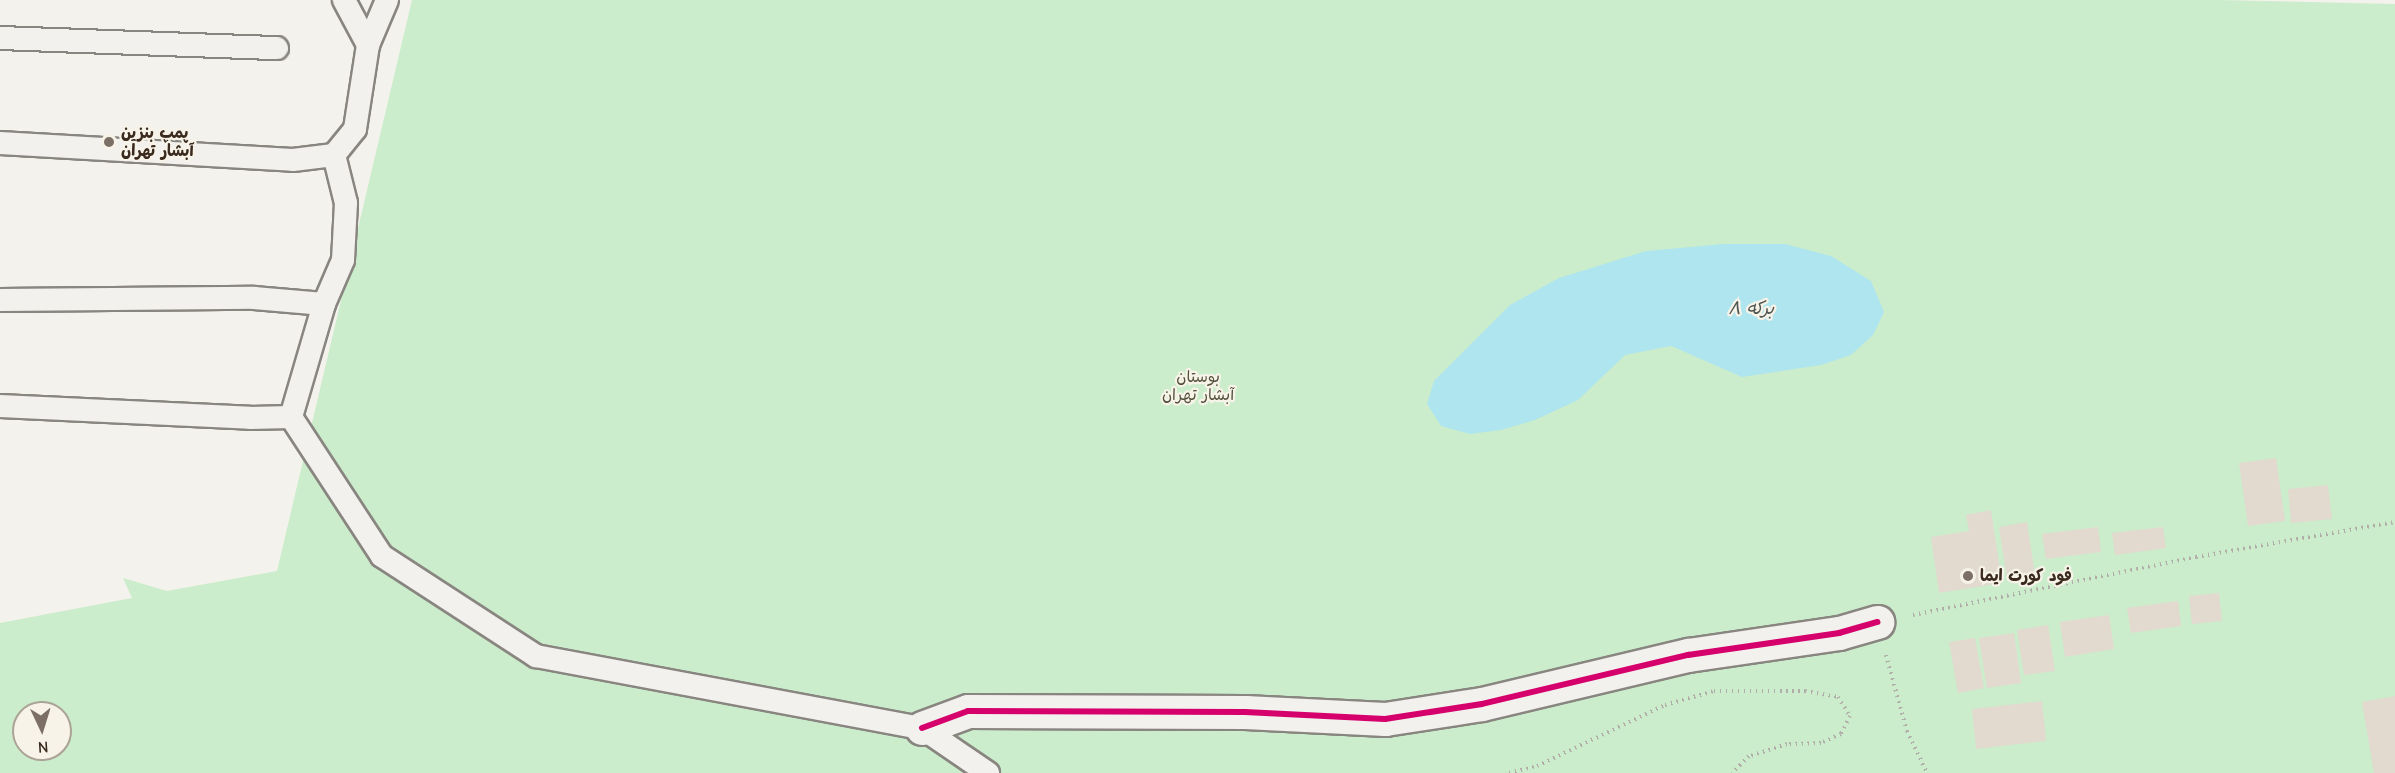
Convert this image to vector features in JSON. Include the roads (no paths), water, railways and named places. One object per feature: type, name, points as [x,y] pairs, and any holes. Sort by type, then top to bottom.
[{"type":"street","points":[[922,728],[968,711],[1245,712],[1385,719],[1482,704],[1688,655],[1839,633],[1877,622]]},
{"type":"lane","points":[[344,0],[368,45]]},
{"type":"lane","points":[[0,142],[293,160],[334,155],[355,129],[368,45],[387,0]]},
{"type":"lane","points":[[0,38],[277,48]]},
{"type":"lane","points":[[334,155],[346,203],[343,260],[324,304],[291,417],[382,556],[536,656],[922,728],[988,773]]},
{"type":"lane","points":[[0,300],[254,298],[324,304]]},
{"type":"lane","points":[[0,406],[250,418],[291,417]]},
{"type":"water","name":"برکه ۸","points":[[1724,244],[1785,244],[1831,256],[1871,281],[1884,312],[1873,335],[1851,355],[1821,365],[1742,377],[1671,346],[1625,355],[1578,400],[1535,420],[1501,430],[1470,434],[1441,426],[1427,404],[1434,381],[1510,305],[1559,278],[1646,251]]},
{"type":"place","name":"پمپ بنزین آبشار تهران","points":[[109,142]]},
{"type":"place","name":"فود کورت ایما","points":[[1968,576]]},
{"type":"park label","name":"بوستان آبشار تهران","points":[[1198,386]]}]
